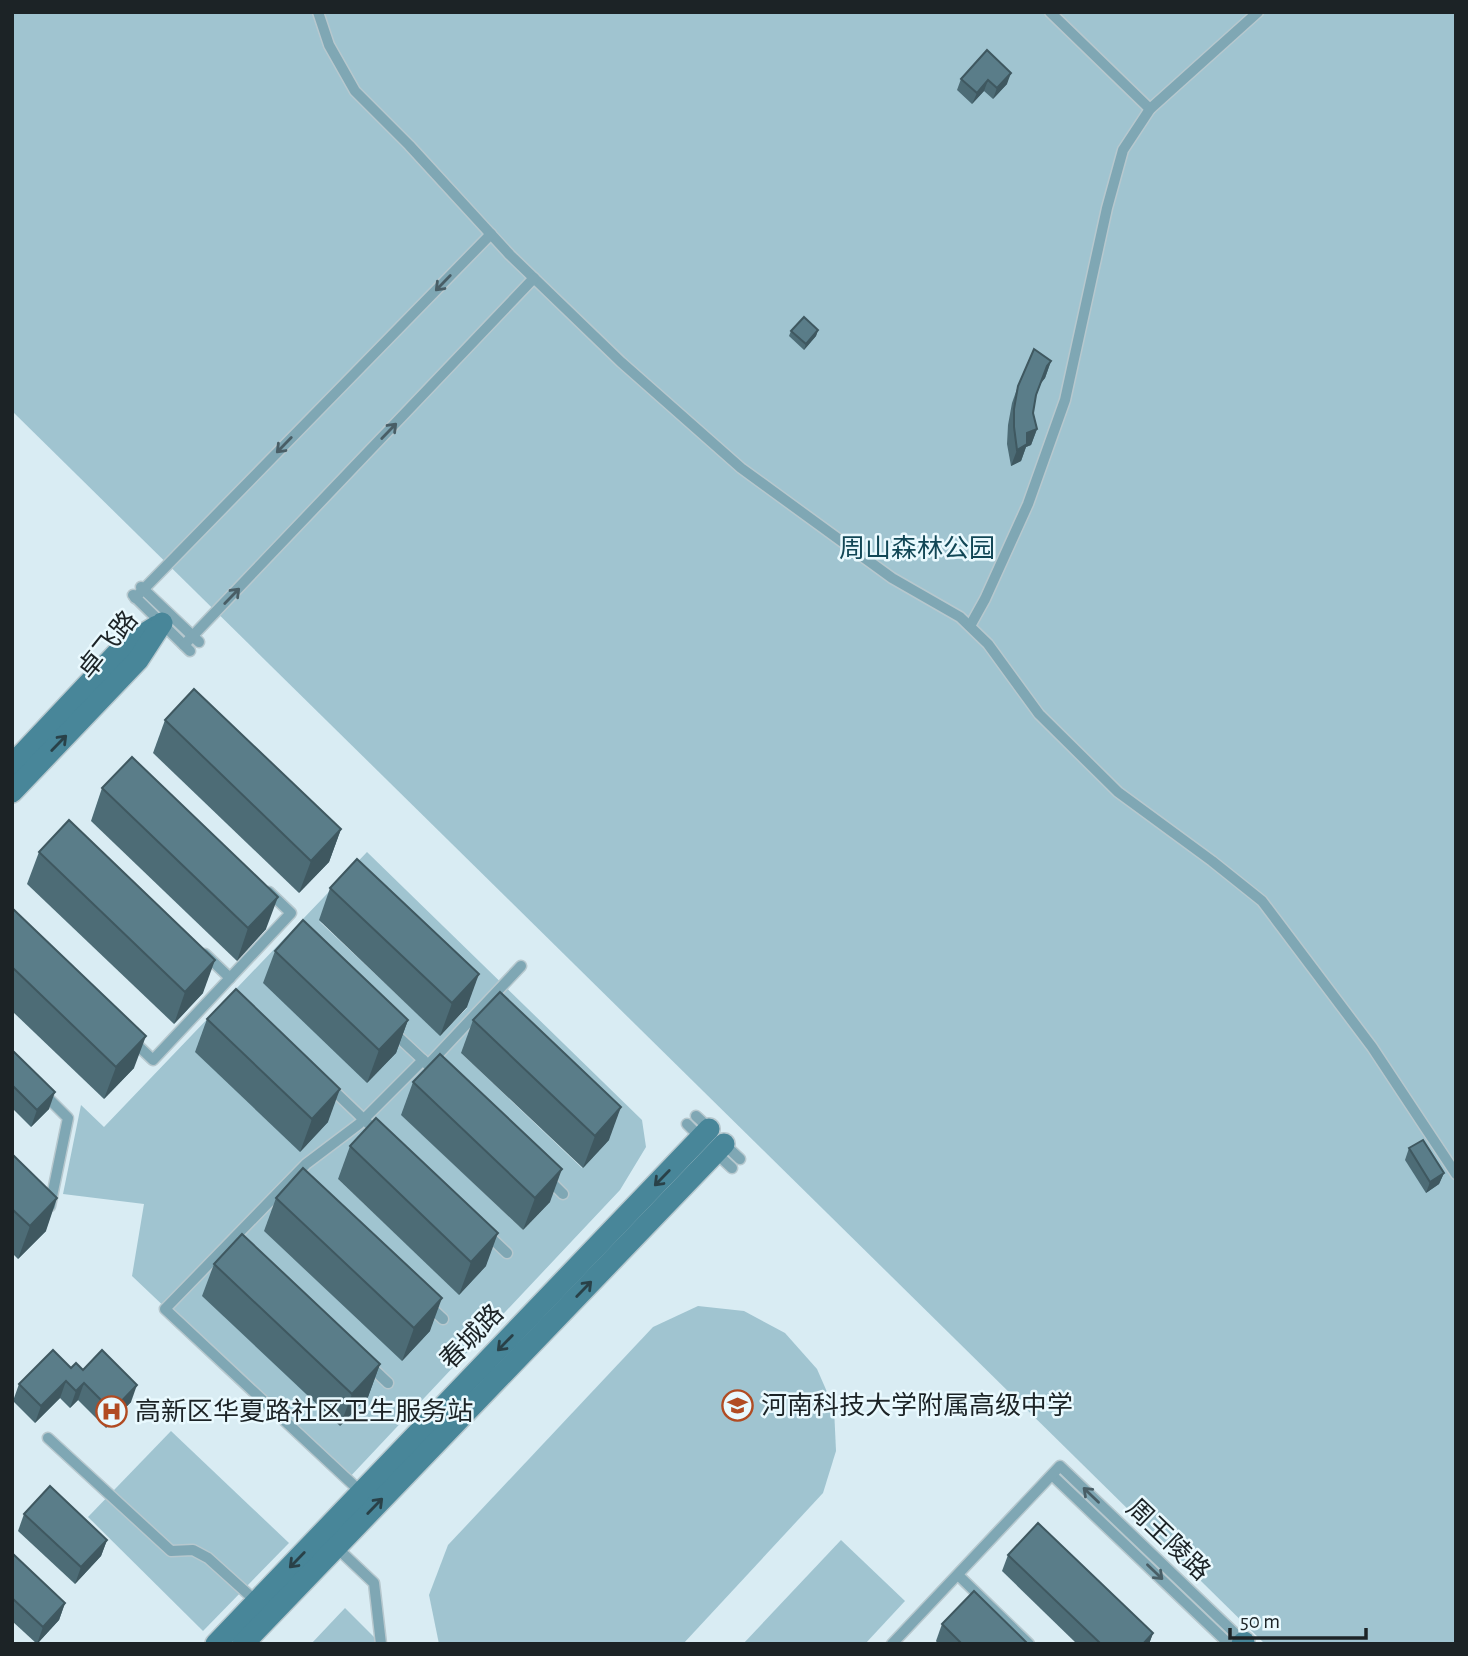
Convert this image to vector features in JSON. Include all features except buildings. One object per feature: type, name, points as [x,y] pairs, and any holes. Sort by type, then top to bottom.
[{"type":"street","name":"卓飞路","points":[[12,765],[123,647],[162,622]]},
{"type":"street","name":"卓飞路","points":[[12,792],[138,660],[162,622]]},
{"type":"street","name":"春城路","points":[[330,1540],[362,1493],[705,1134]]},
{"type":"street","name":"春城路","points":[[216,1644],[263,1609],[330,1540],[705,1134]]},
{"type":"street","name":"春城路","points":[[243,1644],[263,1609]]},
{"type":"lane","points":[[318,12],[329,46],[355,91],[534,278],[621,362],[741,468],[891,578],[960,617],[988,644],[1039,714],[1118,792],[1262,901],[1372,1047],[1456,1174]]},
{"type":"lane","points":[[1050,12],[1150,109]]},
{"type":"lane","points":[[970,626],[1028,504],[1065,400],[1104,220],[1123,150],[1150,109],[1258,12]]},
{"type":"lane","points":[[491,234],[134,597],[187,648],[534,278]]},
{"type":"lane","points":[[142,589],[196,640]]},
{"type":"lane","points":[[123,1031],[153,1060],[230,978],[291,913],[261,884]]},
{"type":"lane","points":[[200,949],[230,978]]},
{"type":"lane","points":[[362,1493],[165,1309],[306,1164],[363,1119],[425,1063],[521,967]]},
{"type":"lane","points":[[384,1024],[447,1084]]},
{"type":"lane","points":[[31,1082],[68,1118],[49,1210],[40,1200]]},
{"type":"lane","points":[[325,1083],[384,1139]]},
{"type":"lane","points":[[705,1134],[740,1159]]},
{"type":"lane","points":[[705,1134],[732,1168]]},
{"type":"lane","points":[[534,1166],[564,1194]]},
{"type":"lane","points":[[293,1177],[303,1186]]},
{"type":"lane","points":[[476,1224],[507,1253]]},
{"type":"lane","points":[[233,1238],[243,1247]]},
{"type":"lane","points":[[422,1300],[443,1319]]},
{"type":"lane","points":[[359,1356],[388,1383]]},
{"type":"lane","points":[[48,1438],[171,1551],[193,1550],[208,1559],[263,1609]]},
{"type":"lane","name":"周王陵路","points":[[1060,1466],[1240,1643],[1052,1475],[1060,1466]]},
{"type":"lane","points":[[892,1644],[1052,1475]]},
{"type":"lane","points":[[330,1540],[374,1583],[381,1644]]},
{"type":"lane","points":[[957,1574],[1029,1644]]},
{"type":"green space","name":"周山森林公园","points":[[12,12],[1456,12],[1456,1644],[1265,1644],[12,411]]},
{"type":"green space","points":[[367,852],[642,1120],[646,1147],[620,1190],[347,1480],[132,1276],[144,1204],[63,1194],[81,1105],[104,1127]],"holes":[[[319,921],[467,1007],[440,1035]],[[461,1053],[609,1140],[582,1168]],[[402,1115],[550,1202],[523,1230]],[[338,1179],[486,1266],[459,1294]]]},
{"type":"green space","points":[[698,1306],[744,1311],[785,1333],[817,1369],[834,1408],[836,1451],[823,1493],[683,1644],[439,1644],[429,1595],[448,1545],[653,1327]]},
{"type":"green space","points":[[171,1431],[289,1543],[203,1631],[88,1517]]},
{"type":"green space","points":[[841,1540],[905,1601],[865,1644],[743,1644]]},
{"type":"green space","points":[[345,1608],[381,1644],[311,1644]]},
{"type":"place","name":"河南科技大学附属高级中学","points":[[738,1406]]},
{"type":"place","name":"高新区华夏路社区卫生服务站","points":[[112,1412]]}]
